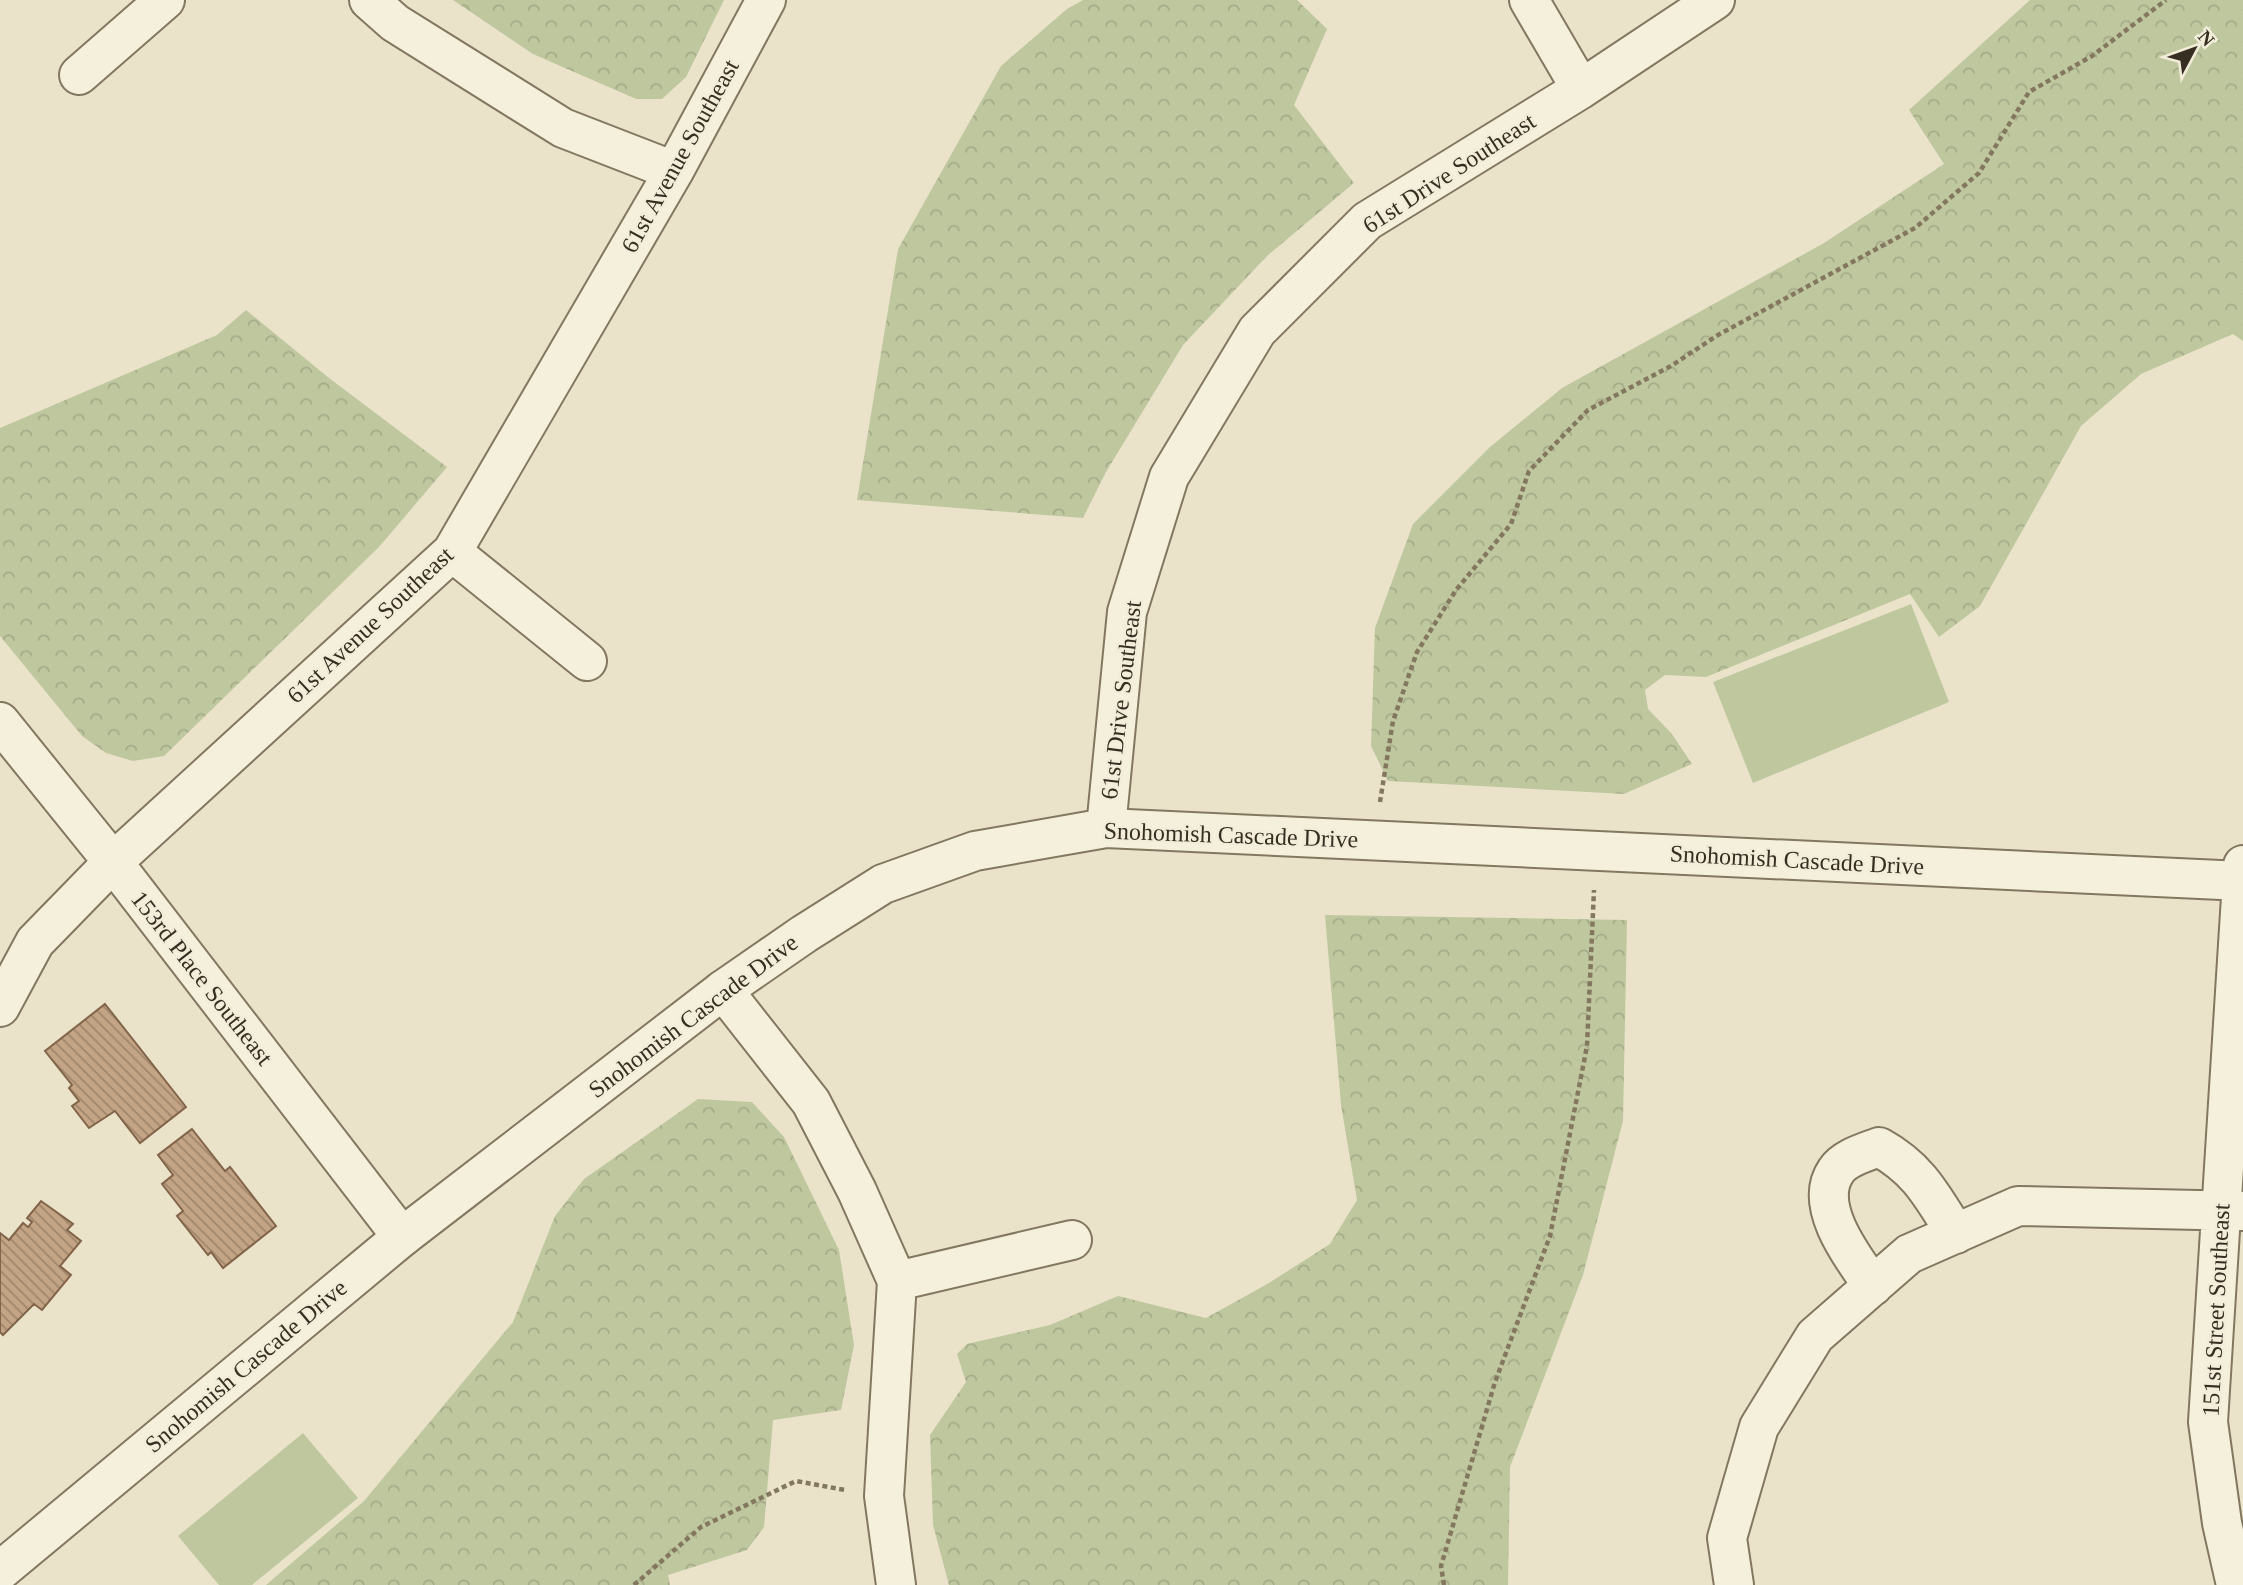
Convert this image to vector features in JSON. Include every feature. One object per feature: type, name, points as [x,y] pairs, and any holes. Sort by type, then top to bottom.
[{"type":"street","points":[[79,75],[165,0]]},
{"type":"street","points":[[369,0],[395,23],[563,128],[674,171]]},
{"type":"street","name":"61st Avenue Southeast","points":[[0,1007],[35,942],[113,862],[452,552],[674,171],[766,0]]},
{"type":"street","points":[[1529,0],[1581,89]]},
{"type":"street","name":"61st Drive Southeast","points":[[1106,828],[1127,612],[1169,477],[1256,331],[1367,221],[1581,89],[1715,0]]},
{"type":"street","points":[[452,552],[587,661]]},
{"type":"street","name":"153rd Place Southeast","points":[[0,722],[113,862],[402,1237]]},
{"type":"street","name":"Snohomish Cascade Drive","points":[[0,1570],[402,1237],[723,990],[883,884],[975,851],[1106,828],[1595,851],[2242,876]]},
{"type":"street","name":"151st Street Southeast","points":[[2236,1585],[2222,1523],[2208,1422],[2232,1210],[2242,876]]},
{"type":"street","points":[[723,990],[810,1102],[857,1191],[897,1281],[884,1496],[896,1585]]},
{"type":"street","points":[[1873,1286],[1843,1245],[1833,1216],[1829,1193],[1836,1171],[1853,1157],[1879,1147],[1904,1161],[1924,1184],[1955,1234]]},
{"type":"street","points":[[1734,1585],[1727,1538],[1759,1427],[1815,1336],[1909,1254],[2018,1206],[2232,1210]]},
{"type":"street","points":[[897,1281],[1072,1240]]},
{"type":"path","points":[[1374,840],[1392,721],[1417,652],[1456,590],[1511,524],[1529,471],[1588,410],[1671,366],[1718,335],[1915,228],[1979,173],[2029,92],[2092,56],[2166,0]]},
{"type":"path","points":[[1444,1585],[1441,1566],[1492,1395],[1550,1236],[1587,1046],[1595,851]]},
{"type":"path","points":[[634,1585],[701,1527],[796,1481],[884,1496]]},
{"type":"green space","points":[[453,0],[724,0],[686,77],[662,99],[636,99],[533,54]]},
{"type":"green space","points":[[1083,0],[1297,0],[1327,29],[1294,105],[1354,183],[1267,256],[1183,345],[1106,472],[1083,518],[857,500],[898,249],[1001,66],[1067,9]]},
{"type":"green space","points":[[2030,0],[2243,0],[2243,341],[2233,334],[2141,374],[2081,426],[1980,606],[1939,637],[1910,594],[1706,677],[1665,675],[1645,690],[1648,709],[1672,734],[1692,764],[1624,794],[1388,781],[1371,746],[1375,628],[1413,524],[1490,447],[1562,388],[1824,243],[1944,164],[1909,110]]},
{"type":"green space","points":[[246,310],[329,378],[447,467],[379,547],[164,756],[133,761],[106,753],[82,736],[0,636],[0,428],[217,335]]},
{"type":"green space","points":[[1911,604],[1949,702],[1753,783],[1713,682]]},
{"type":"green space","points":[[1325,915],[1627,920],[1623,1121],[1583,1275],[1510,1467],[1508,1585],[949,1585],[933,1525],[930,1435],[966,1382],[957,1354],[967,1344],[1050,1325],[1118,1296],[1206,1318],[1269,1283],[1330,1244],[1357,1200],[1341,1105]]},
{"type":"green space","points":[[698,1099],[752,1102],[784,1137],[839,1250],[854,1345],[841,1410],[773,1420],[764,1527],[747,1550],[668,1575],[670,1585],[266,1585],[364,1501],[513,1322],[555,1216],[584,1179]]},
{"type":"green space","points":[[303,1433],[358,1498],[252,1585],[219,1585],[178,1536]]},
{"type":"building","points":[[105,1004],[186,1107],[140,1143],[115,1111],[89,1128],[72,1106],[79,1101],[69,1088],[72,1085],[45,1051]]},
{"type":"building","points":[[192,1129],[225,1171],[230,1167],[276,1226],[223,1268],[211,1252],[208,1255],[177,1216],[183,1211],[162,1184],[173,1175],[158,1155]]},
{"type":"building","points":[[41,1201],[73,1224],[67,1230],[81,1241],[60,1266],[71,1275],[42,1310],[34,1304],[3,1335],[0,1332],[0,1233],[9,1240],[23,1223],[28,1227],[32,1222],[27,1218]]}]
